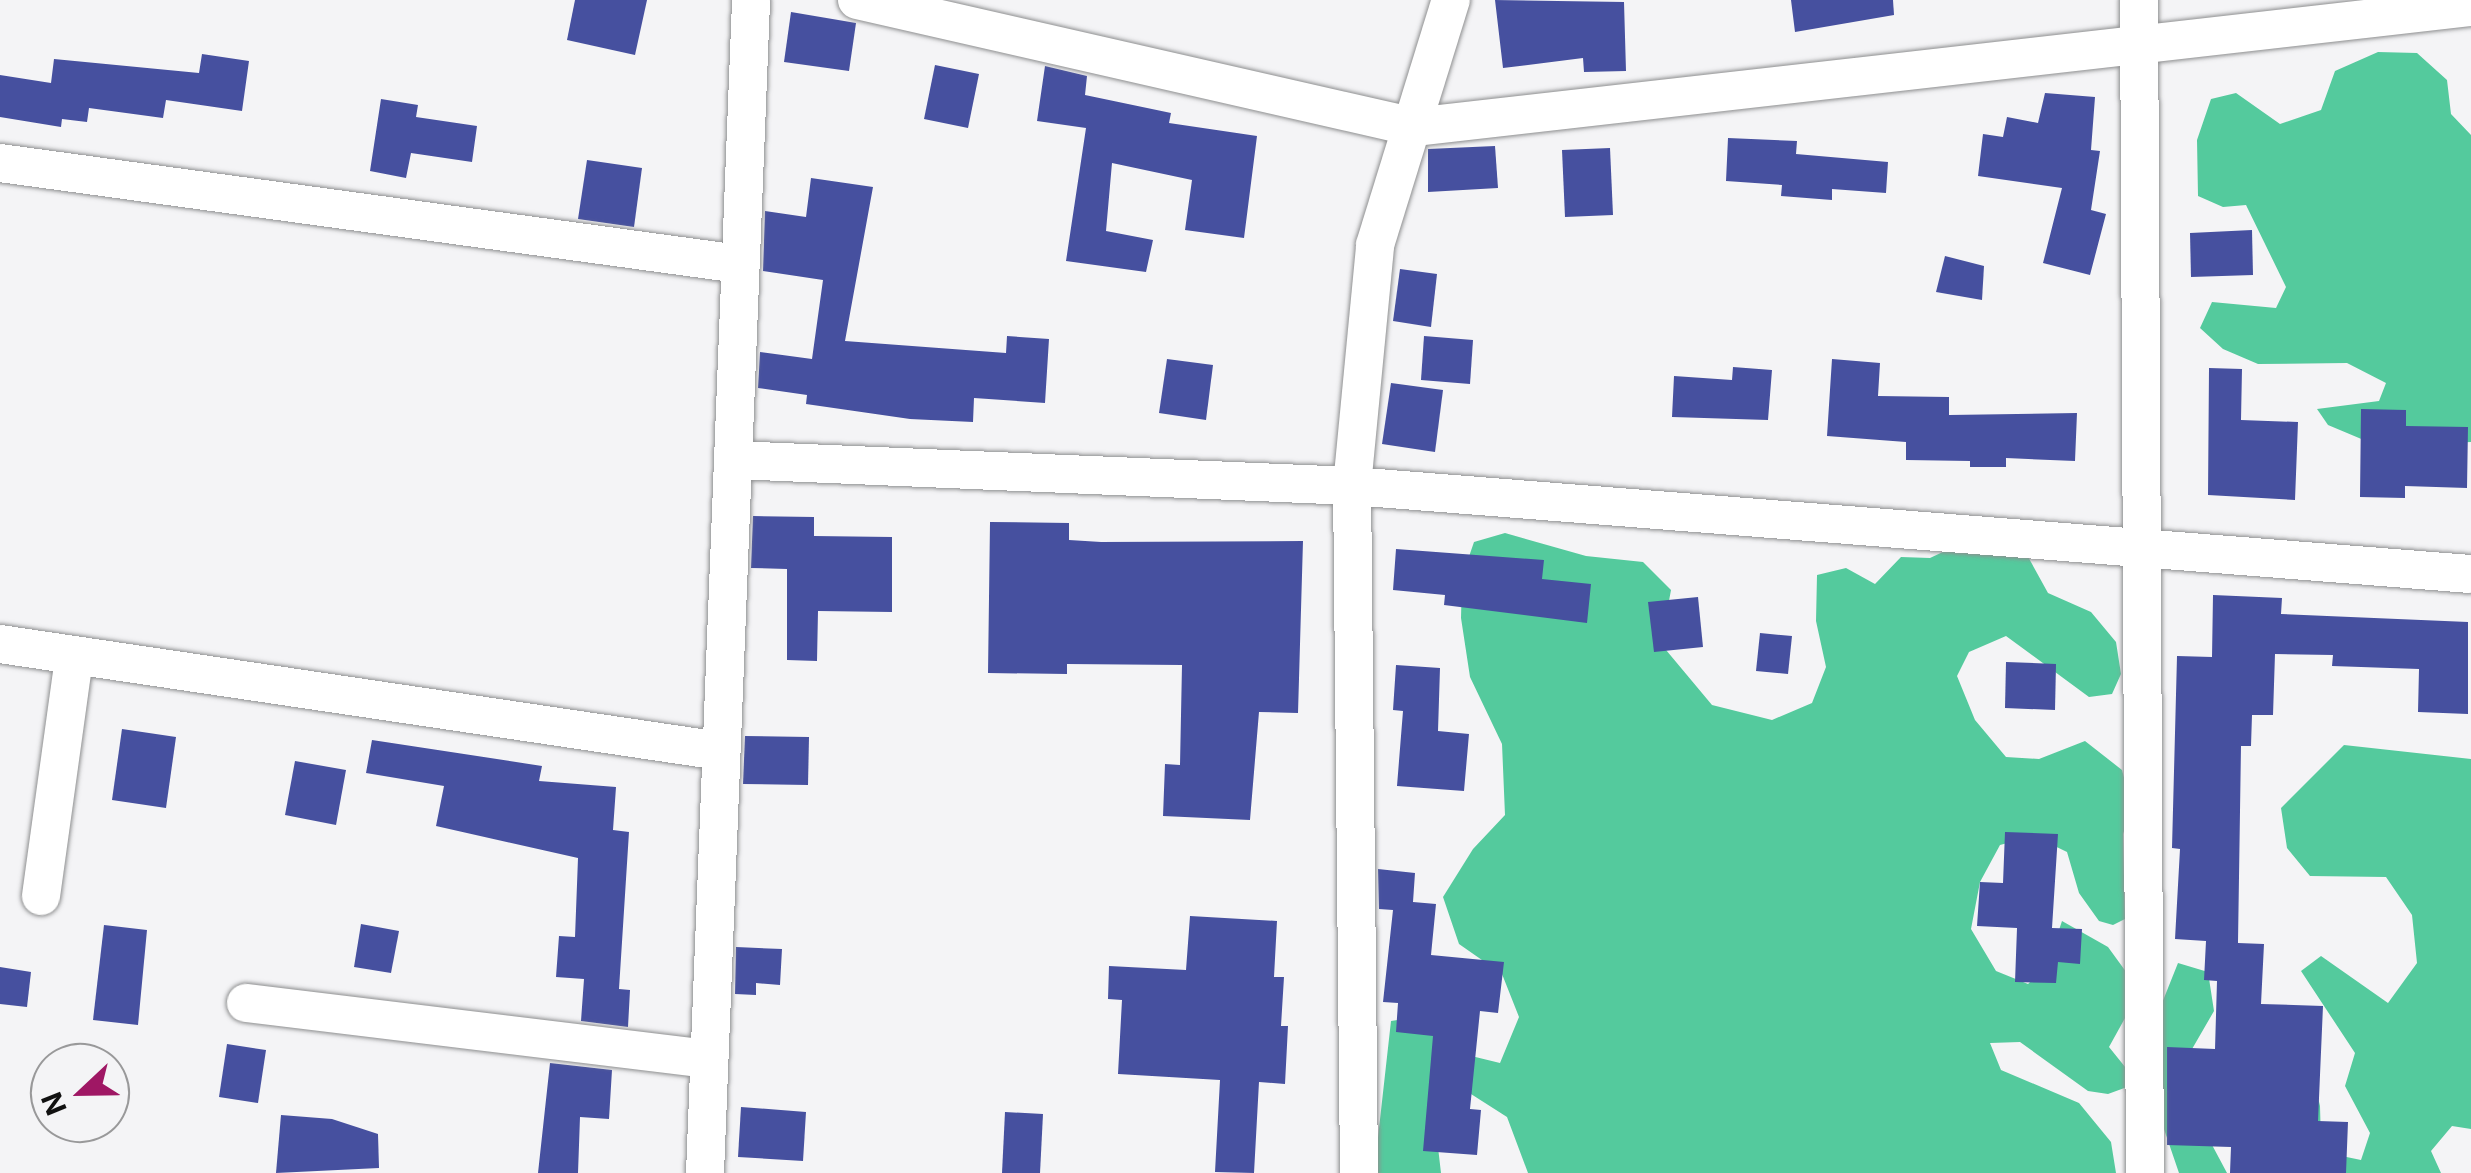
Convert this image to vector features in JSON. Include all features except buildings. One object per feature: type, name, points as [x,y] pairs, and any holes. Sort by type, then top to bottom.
[{"type":"street","points":[[705,1173],[751,0]]},
{"type":"street","points":[[857,0],[1414,127],[2144,41],[2471,7]]},
{"type":"street","points":[[1359,1173],[1352,486],[1375,245],[1451,0]]},
{"type":"street","points":[[2138,0],[2144,41],[2145,1173]]},
{"type":"street","points":[[0,163],[739,264]]},
{"type":"street","points":[[734,460],[1352,486],[2471,574]]},
{"type":"street","points":[[0,644],[720,751]]},
{"type":"street","points":[[41,896],[74,656]]},
{"type":"street","points":[[246,1003],[709,1059]]},
{"type":"green space","points":[[2378,52],[2417,53],[2447,80],[2451,114],[2471,135],[2471,442],[2378,446],[2328,425],[2317,409],[2379,401],[2386,383],[2347,363],[2258,364],[2223,349],[2200,328],[2212,302],[2276,308],[2286,287],[2246,205],[2223,207],[2198,196],[2197,140],[2211,99],[2236,93],[2280,124],[2321,110],[2335,71]]},
{"type":"green space","points":[[1505,533],[1586,556],[1643,562],[1671,590],[1661,644],[1712,705],[1772,720],[1812,703],[1826,667],[1816,621],[1817,575],[1846,568],[1875,584],[1901,557],[1930,558],[1981,534],[2021,544],[2048,593],[2091,612],[2116,642],[2121,674],[2112,694],[2089,697],[2006,636],[1969,652],[1957,676],[1975,720],[2006,757],[2039,759],[2085,741],[2122,770],[2132,808],[2123,834],[2125,919],[2113,925],[2099,921],[2079,893],[2067,852],[2034,836],[2000,845],[1980,882],[1971,929],[1996,971],[2028,984],[2047,966],[2062,921],[2108,947],[2140,991],[2109,1047],[2138,1083],[2108,1094],[2088,1091],[2020,1042],[1990,1043],[2001,1070],[2079,1103],[2111,1142],[2116,1173],[1528,1173],[1507,1117],[1460,1087],[1434,1113],[1441,1173],[1374,1173],[1391,1021],[1417,1017],[1459,1053],[1500,1063],[1519,1017],[1502,974],[1459,944],[1443,897],[1473,849],[1505,815],[1502,744],[1470,677],[1461,618],[1462,577],[1474,542]]},
{"type":"green space","points":[[2344,745],[2471,759],[2471,1129],[2452,1126],[2431,1151],[2441,1173],[2263,1173],[2306,1046],[2320,1106],[2321,1142],[2337,1155],[2361,1160],[2370,1133],[2345,1086],[2355,1053],[2301,971],[2321,956],[2388,1003],[2417,963],[2412,915],[2386,877],[2310,876],[2287,848],[2281,808]]},
{"type":"green space","points":[[2178,963],[2208,972],[2214,1011],[2188,1056],[2211,1143],[2227,1173],[2179,1173],[2153,1097],[2162,1003]]}]
